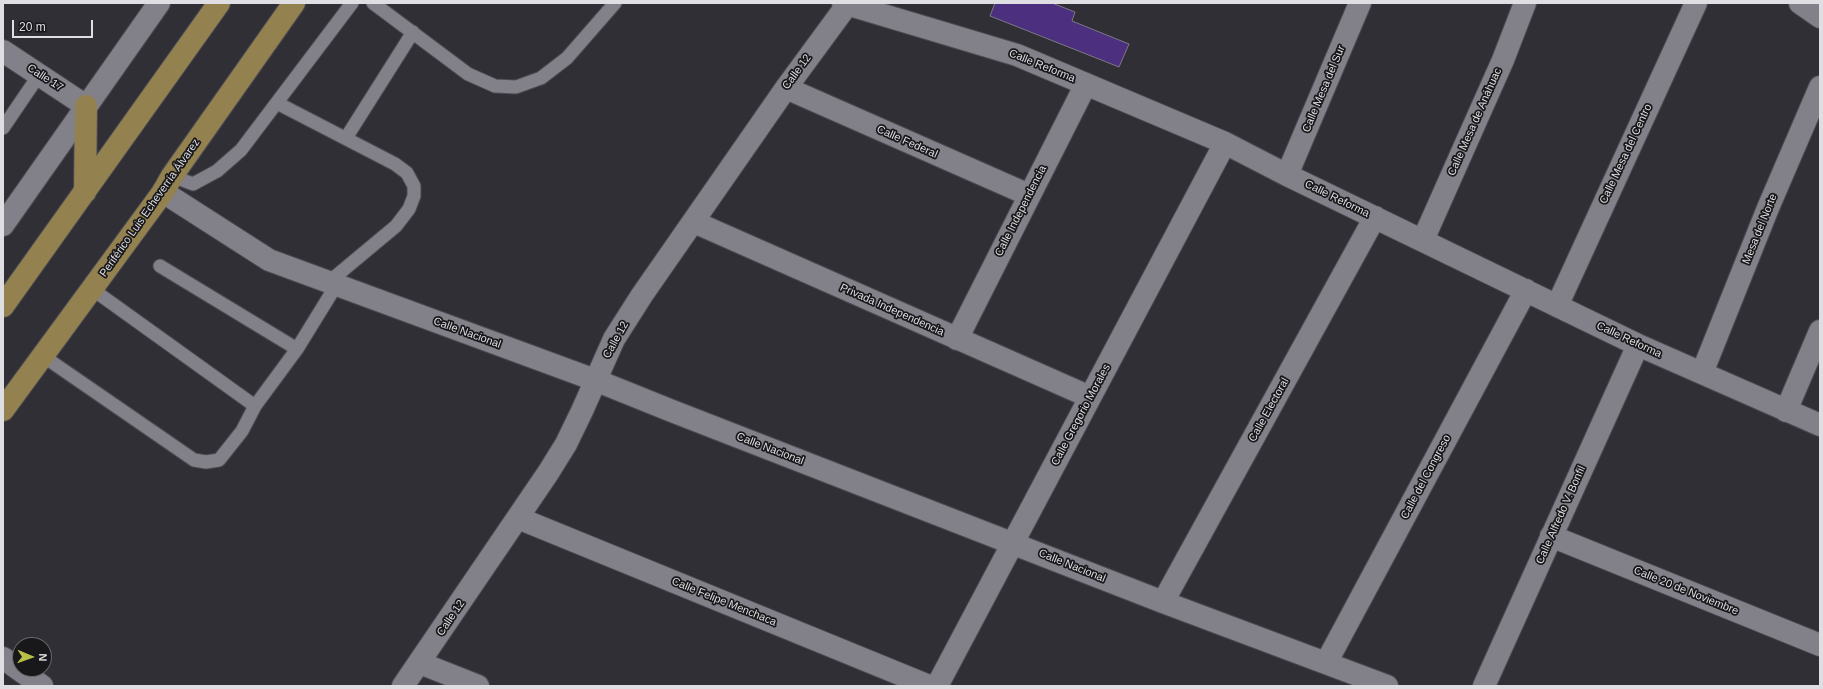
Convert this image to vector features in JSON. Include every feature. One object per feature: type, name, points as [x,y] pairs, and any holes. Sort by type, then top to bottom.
[{"type":"main road","points":[[3,306],[219,3]]},
{"type":"main road","name":"Periférico Luis Echeverría Álvarez","points":[[3,410],[168,184],[294,3]]},
{"type":"main road","points":[[85,192],[86,106]]},
{"type":"street","points":[[3,225],[159,3]]},
{"type":"street","name":"Calle Mesa del Sur","points":[[1287,175],[1360,3]]},
{"type":"street","name":"Calle Mesa de Anáhuac","points":[[1423,240],[1503,60],[1525,3]]},
{"type":"street","name":"Calle Mesa del Centro","points":[[1557,306],[1696,3]]},
{"type":"street","points":[[1800,3],[1820,17]]},
{"type":"street","name":"Calle Reforma","points":[[845,4],[1017,55],[1226,143],[1287,175],[1557,306],[1702,373],[1820,425]]},
{"type":"street","name":"Calle 12","points":[[403,686],[518,518],[566,444],[614,339],[845,4]]},
{"type":"street","name":"Calle 17","points":[[3,51],[86,106]]},
{"type":"street","name":"Calle Independencia","points":[[958,339],[1086,84]]},
{"type":"street","name":"Mesa del Norte","points":[[1702,373],[1768,208],[1820,87]]},
{"type":"street","name":"Calle Federal","points":[[786,88],[1029,195]]},
{"type":"street","name":"Calle Gregorio Morales","points":[[937,686],[1226,143]]},
{"type":"street","name":"Calle Nacional","points":[[168,184],[269,260],[595,380],[1163,602],[1387,686]]},
{"type":"street","name":"Calle Electoral","points":[[1163,602],[1375,217]]},
{"type":"street","name":"Privada Independencia","points":[[694,222],[1090,397]]},
{"type":"street","name":"Calle del Congreso","points":[[1326,663],[1526,290]]},
{"type":"street","points":[[1786,411],[1820,331]]},
{"type":"street","name":"Calle Alfredo V. Bonfil","points":[[1484,686],[1638,344]]},
{"type":"street","name":"Calle Felipe Menchaca","points":[[518,518],[930,686]]},
{"type":"street","name":"Calle 20 de Noviembre","points":[[1551,536],[1820,645]]},
{"type":"street","points":[[3,658],[42,686]]},
{"type":"street","points":[[420,663],[478,686]]},
{"type":"lane","points":[[168,184],[193,184],[217,172],[241,150],[352,3]]},
{"type":"lane","points":[[373,3],[468,74],[494,86],[516,87],[541,78],[567,58],[615,3]]},
{"type":"lane","points":[[346,138],[413,32]]},
{"type":"lane","points":[[3,128],[39,75]]},
{"type":"lane","points":[[43,356],[194,460],[206,462],[219,460],[242,432],[255,406],[297,349],[333,283],[396,226],[409,209],[414,196],[414,186],[407,173],[395,164],[277,103]]},
{"type":"lane","points":[[160,266],[297,349]]},
{"type":"lane","points":[[92,288],[255,406]]},
{"type":"building","points":[[995,3],[1052,3],[1075,12],[1072,21],[1129,44],[1119,67],[990,16]]}]
